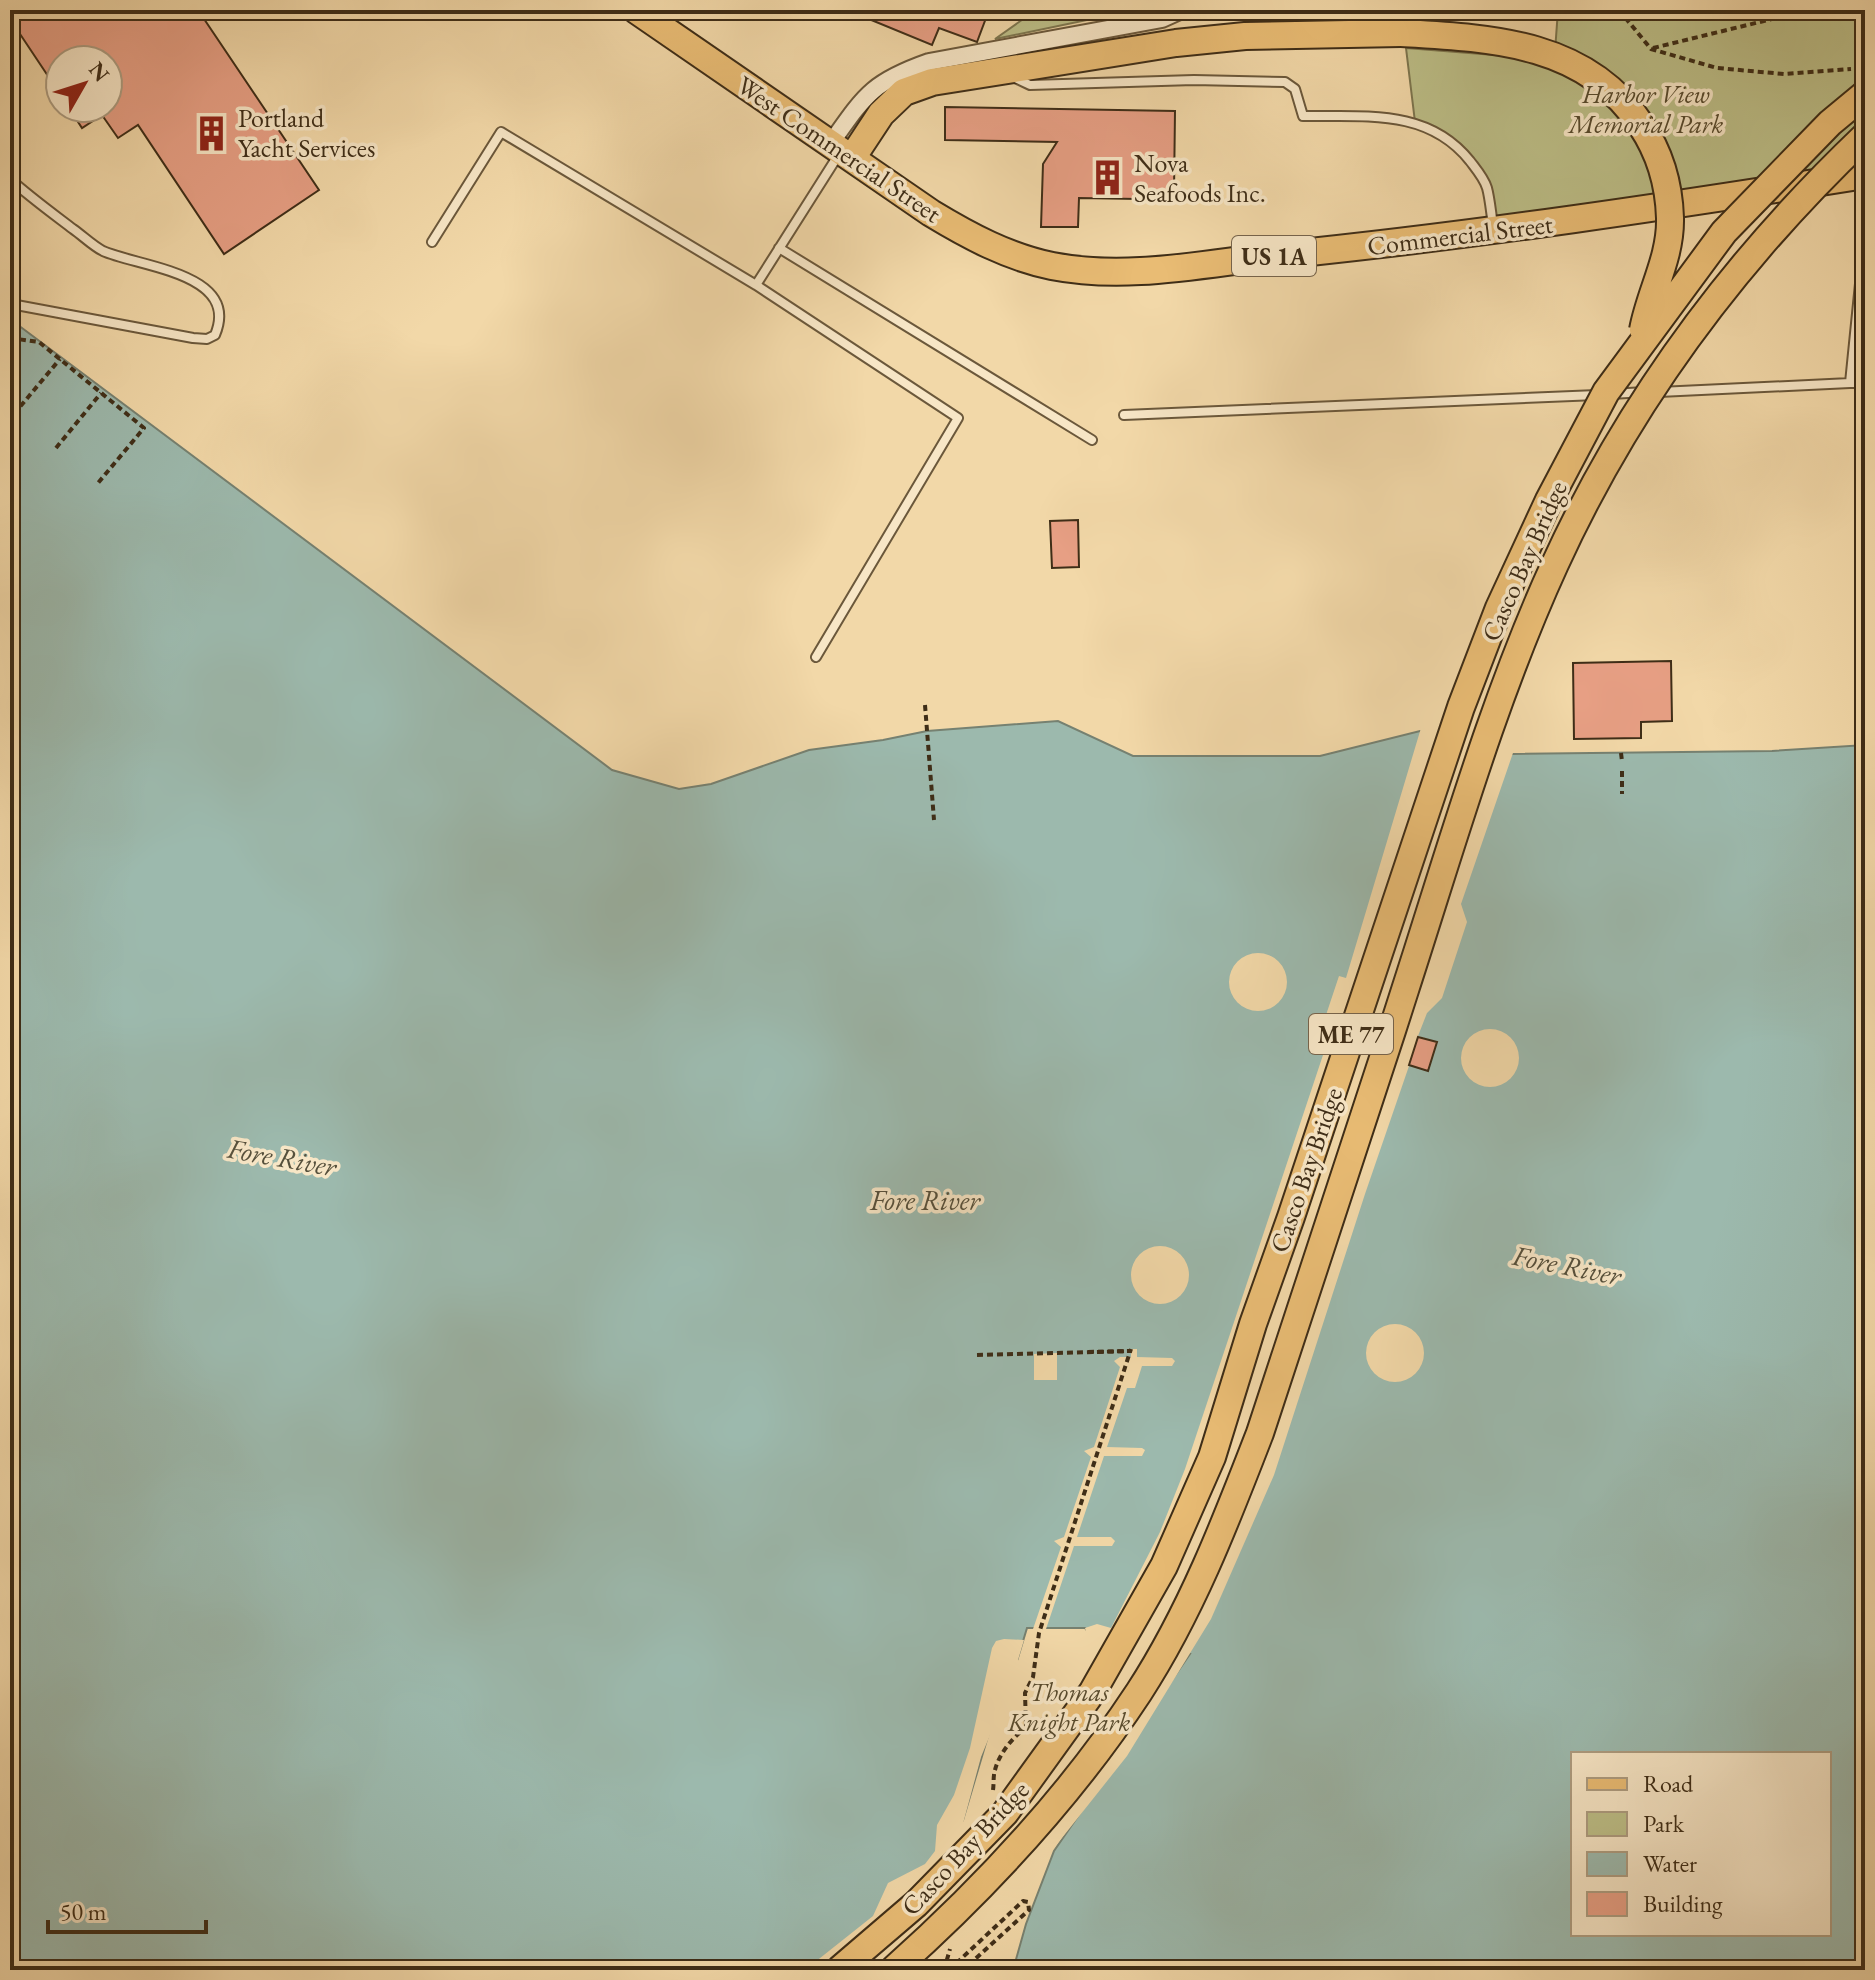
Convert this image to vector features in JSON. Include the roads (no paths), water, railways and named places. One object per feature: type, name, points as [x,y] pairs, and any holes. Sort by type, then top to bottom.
[{"type":"main road","name":"West Commercial Street","points":[[636,10],[931,213],[968,235],[1010,254],[1053,266]]},
{"type":"main road","points":[[841,150],[904,92],[932,82],[1176,43],[1245,36],[1401,33],[1487,40],[1528,47],[1585,69],[1601,80],[1630,108],[1659,158],[1665,177],[1670,218],[1664,262],[1647,306],[1640,343]]},
{"type":"main road","name":"Casco Bay Bridge","points":[[839,1970],[916,1904],[1005,1813],[1093,1691],[1164,1566],[1212,1457],[1253,1324],[1461,707],[1499,608],[1549,500],[1599,406],[1640,343],[1724,232],[1830,123],[1865,94]]},
{"type":"main road","name":"Casco Bay Bridge","points":[[893,1970],[948,1921],[1019,1848],[1084,1771],[1140,1690],[1187,1605],[1227,1520],[1260,1433],[1495,716],[1555,565],[1622,436],[1704,315],[1769,233],[1816,182],[1865,136]]},
{"type":"main road","name":"Commercial Street","points":[[1053,266],[1131,273],[1426,241],[1865,175]]},
{"type":"street","points":[[841,150],[873,88],[899,72],[929,62],[1162,19],[1182,10]]},
{"type":"lane","points":[[1002,72],[1030,85],[1194,80],[1285,82],[1295,89],[1303,116],[1415,122],[1449,138],[1479,172],[1487,186],[1494,229]]},
{"type":"lane","points":[[432,242],[501,132],[756,285],[958,418],[816,657]]},
{"type":"lane","points":[[756,285],[841,150]]},
{"type":"lane","points":[[10,179],[102,251],[178,273],[204,287],[215,301],[221,322],[215,335],[207,339],[11,304]]},
{"type":"lane","points":[[1850,383],[1865,234]]},
{"type":"lane","points":[[779,248],[1092,440]]},
{"type":"lane","points":[[1124,415],[1865,383]]},
{"type":"water","name":"Fore River","points":[[10,319],[612,770],[679,789],[711,784],[809,750],[927,731],[1058,721],[1133,756],[1320,756],[1420,731],[1512,754],[1772,751],[1865,745],[1865,1970],[1013,1970],[1026,1924],[1054,1851],[1190,1654],[1088,1632],[1085,1628],[1027,1628],[1017,1661],[1011,1659],[963,1820],[876,1970],[10,1970]]},
{"type":"place","name":"Portland Yacht Services","points":[[212,133]]},
{"type":"place","name":"Nova Seafoods Inc.","points":[[1108,178]]},
{"type":"park label","name":"Harbor View Memorial Park","points":[[1646,109]]},
{"type":"park label","name":"Thomas Knight Park","points":[[1069,1707]]}]
